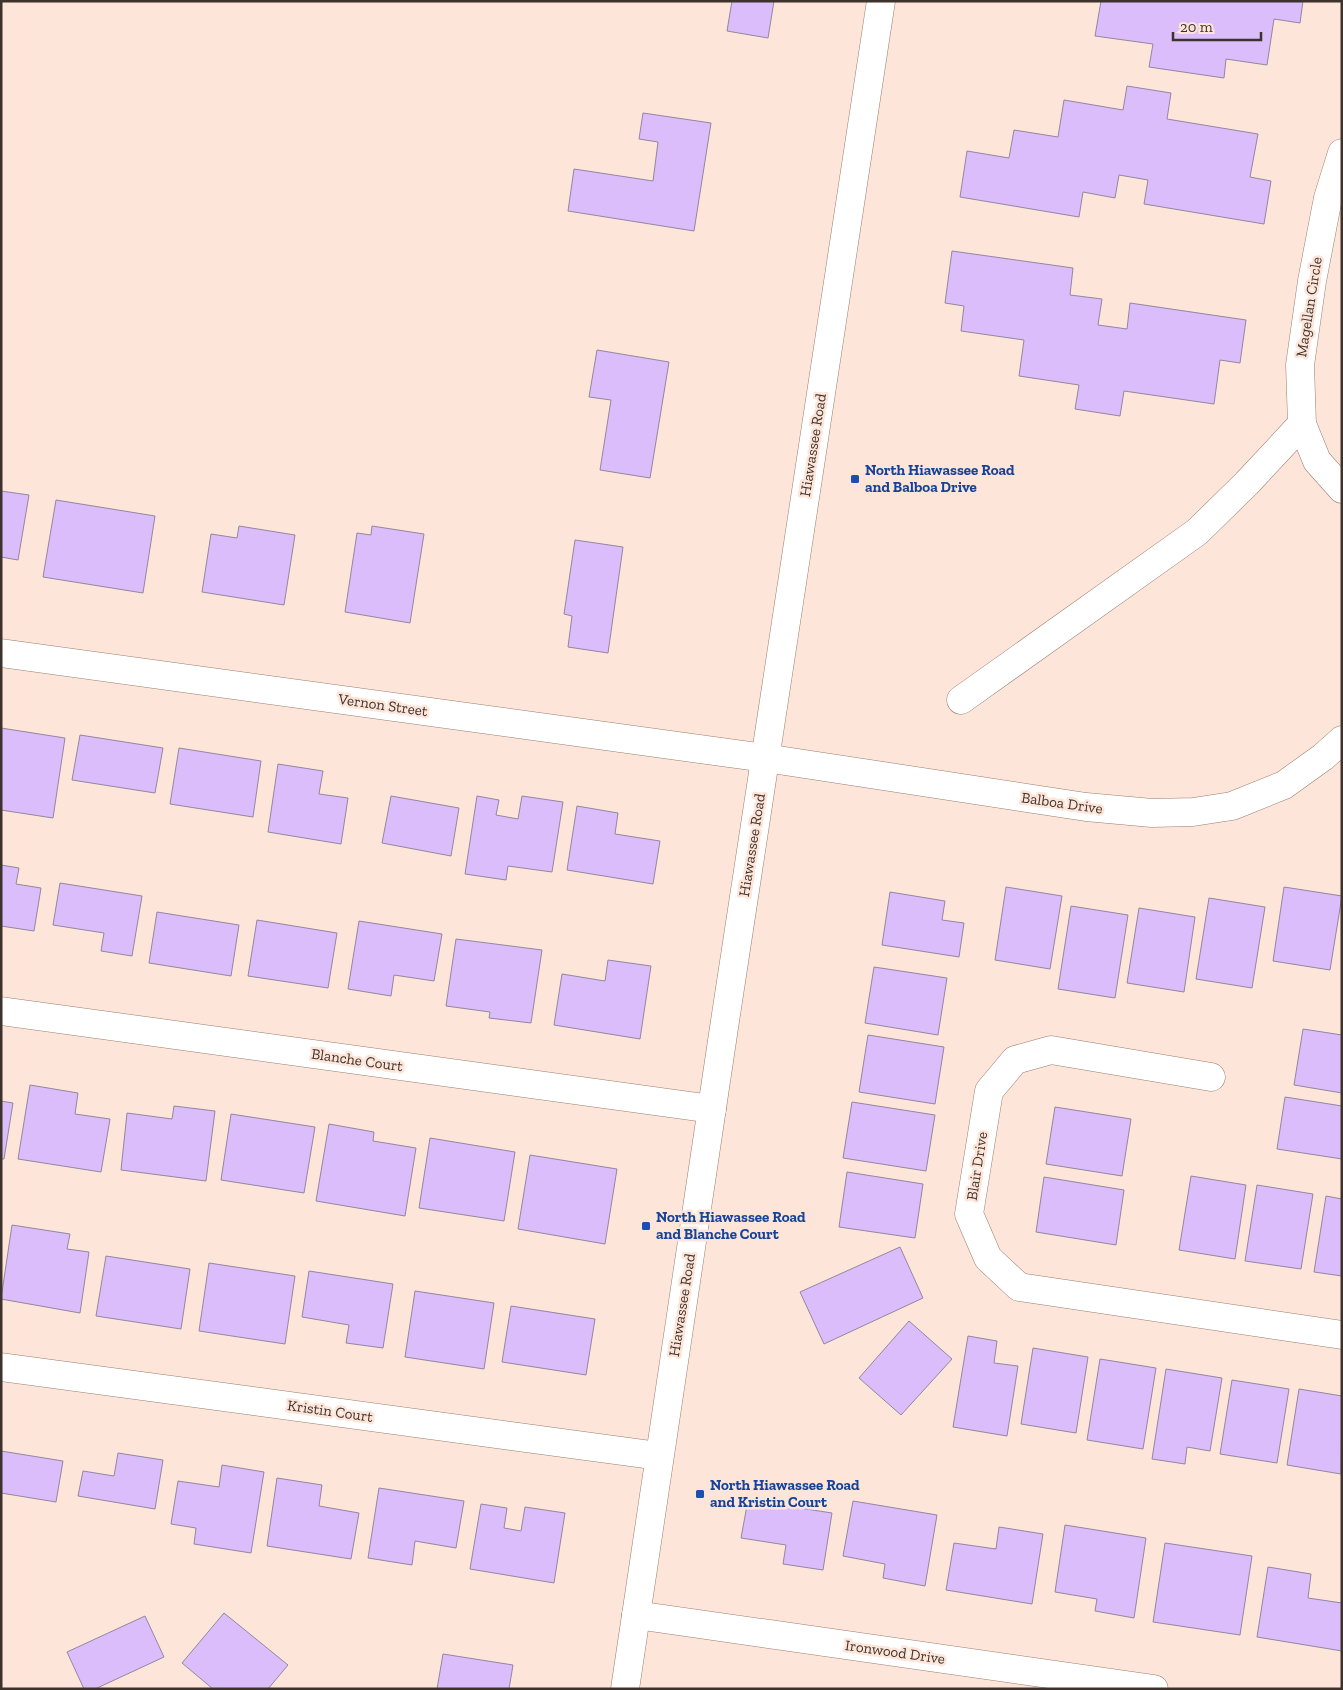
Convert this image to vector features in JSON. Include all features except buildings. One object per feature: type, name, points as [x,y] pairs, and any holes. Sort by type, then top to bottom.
[{"type":"street","name":"Hiawassee Road","points":[[625,1689],[881,1]]},
{"type":"street","name":"Magellan Circle","points":[[1342,153],[1328,198],[1312,280],[1300,365],[1302,424],[1329,464],[1342,489]]},
{"type":"street","points":[[961,700],[1197,532],[1247,483],[1302,424]]},
{"type":"street","name":"Vernon Street","points":[[1,653],[766,758]]},
{"type":"street","name":"Balboa Drive","points":[[766,758],[1086,807],[1152,813],[1193,812],[1232,806],[1284,785],[1323,757],[1342,740]]},
{"type":"street","name":"Blanche Court","points":[[1,1011],[712,1110]]},
{"type":"street","name":"Blair Drive","points":[[1211,1077],[1051,1050],[1015,1060],[989,1091],[969,1214],[988,1258],[1019,1287],[1342,1334]]},
{"type":"street","name":"Kristin Court","points":[[1,1367],[659,1456]]},
{"type":"street","name":"Ironwood Drive","points":[[636,1616],[1060,1682],[1154,1689]]},
{"type":"place","name":"North Hiawassee Road and Balboa Drive","points":[[855,479]]},
{"type":"place","name":"North Hiawassee Road and Blanche Court","points":[[646,1226]]},
{"type":"place","name":"North Hiawassee Road and Kristin Court","points":[[700,1494]]}]
